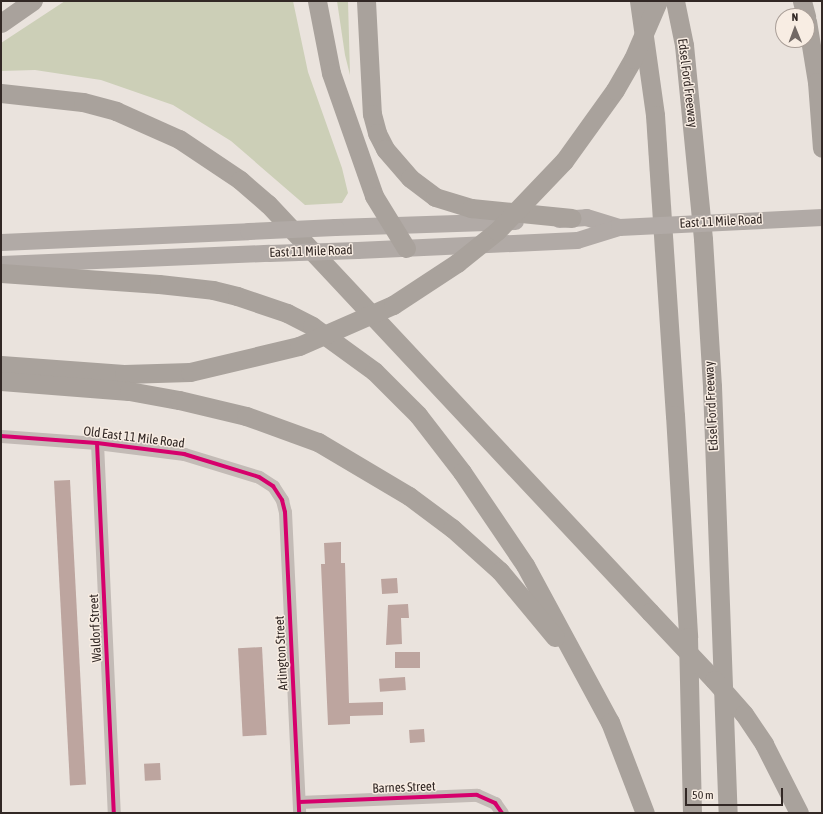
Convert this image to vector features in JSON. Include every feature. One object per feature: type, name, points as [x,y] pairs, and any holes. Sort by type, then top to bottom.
[{"type":"highway","points":[[1,23],[33,1]]},
{"type":"highway","points":[[317,1],[331,73],[374,196],[406,248]]},
{"type":"highway","points":[[366,1],[372,114],[377,133],[385,149],[410,178],[435,197],[471,208],[572,218]]},
{"type":"highway","points":[[639,1],[654,115],[674,399],[688,637],[692,813]]},
{"type":"highway","points":[[1,365],[124,374],[190,372],[299,346],[393,305],[457,263],[497,231],[564,161],[615,90],[633,59],[658,1]]},
{"type":"highway","name":"Edsel Ford Freeway","points":[[675,1],[688,85],[703,239],[712,402],[728,813]]},
{"type":"highway","points":[[812,48],[818,82],[822,148]]},
{"type":"highway","points":[[1,93],[83,102],[116,111],[179,139],[240,180],[268,204],[714,680],[744,714],[764,744],[799,813]]},
{"type":"highway","points":[[1,273],[213,290],[287,313],[348,350],[374,371],[418,416],[462,472],[525,565],[600,703],[623,752],[645,813]]},
{"type":"highway","points":[[1,381],[129,391],[179,400],[246,416],[318,442],[409,496],[452,528],[500,571],[549,629],[600,703]]},
{"type":"main road","name":"East 11 Mile Road","points":[[1,242],[586,217],[619,227]]},
{"type":"main road","name":"East 11 Mile Road","points":[[1,264],[577,240],[619,227],[822,217]]},
{"type":"street","name":"Old East 11 Mile Road","points":[[1,436],[97,443],[204,458],[268,481],[278,493]]},
{"type":"street","name":"Waldorf Street","points":[[97,443],[114,813]]},
{"type":"street","name":"Arlington Street","points":[[278,493],[285,512],[299,807]]},
{"type":"street","name":"Barnes Street","points":[[299,807],[477,795],[495,803],[502,813]]},
{"type":"green space","points":[[65,1],[293,1],[308,72],[342,168],[348,193],[342,203],[305,205],[231,141],[173,105],[101,80],[35,70],[1,71],[1,43]]},
{"type":"green space","points":[[337,1],[348,1],[350,75],[345,55]]},
{"type":"building","points":[[70,480],[86,785],[70,785],[54,481]]},
{"type":"building","points":[[341,542],[341,563],[345,563],[349,703],[383,702],[383,715],[350,716],[350,724],[328,725],[321,564],[325,564],[324,543]]},
{"type":"building","points":[[397,578],[398,593],[382,594],[381,579]]},
{"type":"building","points":[[408,604],[409,618],[401,618],[402,644],[386,645],[388,605]]},
{"type":"building","points":[[262,647],[267,735],[243,736],[238,648]]},
{"type":"building","points":[[395,652],[420,652],[420,668],[395,668]]},
{"type":"building","points":[[405,677],[406,690],[380,692],[379,679]]},
{"type":"building","points":[[424,729],[425,742],[410,743],[409,730]]},
{"type":"building","points":[[160,763],[161,780],[145,781],[144,764]]},
{"type":"cycle path","points":[[1,436],[97,443],[184,454],[259,477],[273,486],[282,500],[285,512],[299,813]]},
{"type":"cycle path","points":[[97,443],[114,813]]},
{"type":"cycle path","points":[[299,802],[477,795],[495,803],[502,813]]}]
